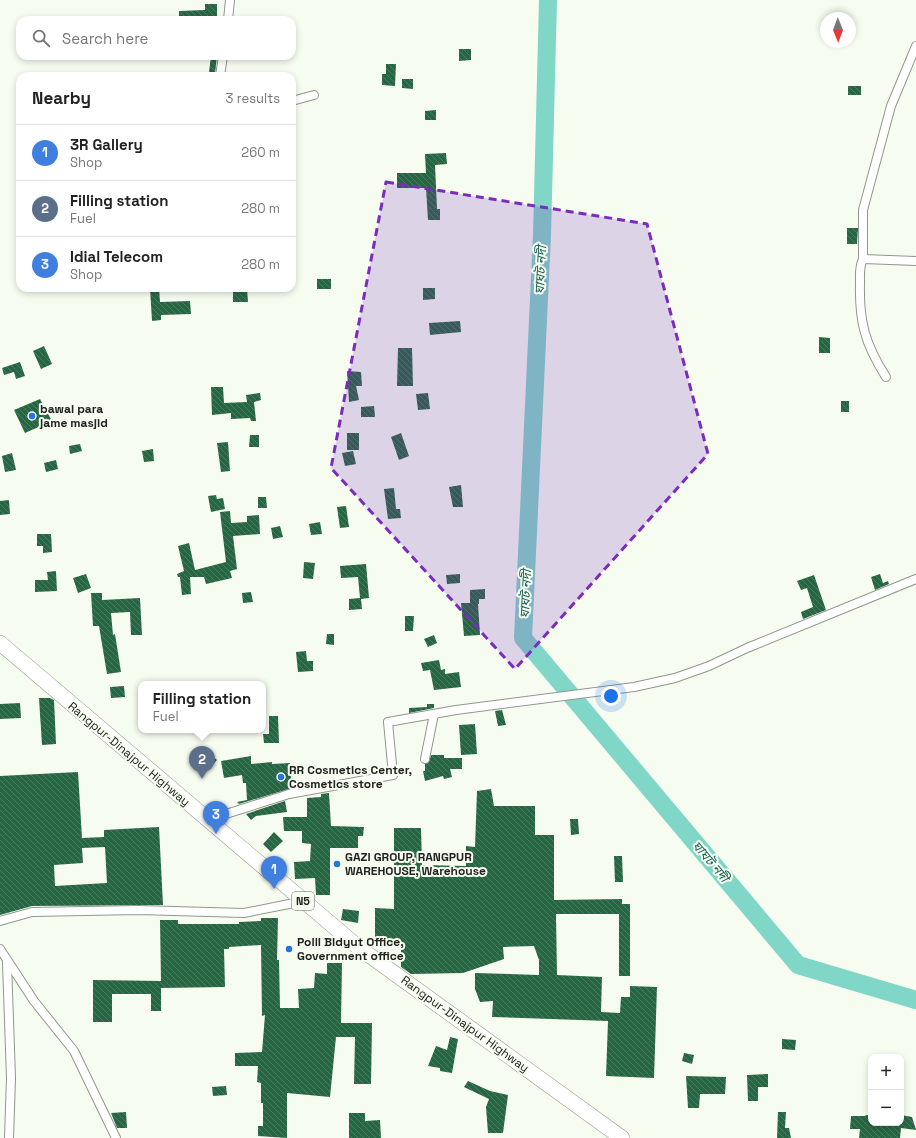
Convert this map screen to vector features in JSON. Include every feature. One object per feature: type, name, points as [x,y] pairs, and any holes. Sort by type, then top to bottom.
[{"type":"highway","name":"Rangpur-Dinajpur Highway","points":[[0,643],[358,947],[622,1138]]},
{"type":"street","points":[[228,16],[230,0]]},
{"type":"street","points":[[886,377],[872,355],[861,325],[859,297],[860,265],[863,259],[863,210],[891,106],[916,46]]},
{"type":"street","points":[[221,72],[222,60]]},
{"type":"street","points":[[296,100],[314,95]]},
{"type":"street","points":[[863,259],[916,261]]},
{"type":"street","points":[[207,820],[288,794],[393,775],[388,722],[434,714],[634,687],[675,678],[709,666],[747,648],[916,579]]},
{"type":"street","points":[[426,759],[434,714]]},
{"type":"street","points":[[0,921],[32,912],[138,910],[244,913],[304,901]]},
{"type":"street","points":[[0,949],[7,962],[34,1001],[74,1051],[116,1138]]},
{"type":"street","points":[[7,962],[11,1078],[10,1138]]},
{"type":"highlighted area","points":[[386,182],[647,224],[708,454],[515,669],[331,468]]},
{"type":"building","points":[[205,4],[217,4],[217,16],[179,16],[179,11],[205,10]]},
{"type":"building","points":[[459,49],[471,49],[471,60],[459,61]]},
{"type":"building","points":[[210,60],[217,60],[215,72],[209,72]]},
{"type":"building","points":[[386,64],[396,64],[395,86],[382,85],[382,74],[386,74]]},
{"type":"building","points":[[402,79],[413,79],[413,89],[402,88]]},
{"type":"building","points":[[848,86],[861,86],[861,95],[848,95]]},
{"type":"building","points":[[436,110],[436,120],[425,120],[425,111]]},
{"type":"building","points":[[446,153],[447,164],[435,165],[437,209],[440,209],[440,220],[428,220],[426,188],[397,188],[397,173],[426,173],[425,154]]},
{"type":"building","points":[[847,228],[858,228],[857,244],[847,244]]},
{"type":"building","points":[[317,279],[331,279],[331,289],[317,289]]},
{"type":"building","points":[[423,288],[435,288],[435,299],[423,300]]},
{"type":"building","points":[[150,292],[159,292],[160,302],[190,301],[191,314],[161,315],[161,320],[152,321]]},
{"type":"building","points":[[233,292],[247,292],[248,302],[233,302]]},
{"type":"building","points":[[460,321],[461,332],[430,335],[429,323]]},
{"type":"building","points":[[819,337],[830,338],[830,353],[819,353]]},
{"type":"building","points":[[44,346],[52,364],[41,369],[33,351]]},
{"type":"building","points":[[398,348],[412,348],[413,386],[397,386]]},
{"type":"building","points":[[20,362],[25,376],[16,379],[14,372],[4,375],[2,368]]},
{"type":"building","points":[[347,371],[361,372],[362,386],[356,386],[359,400],[349,402]]},
{"type":"building","points":[[211,387],[223,387],[224,403],[247,402],[246,395],[260,393],[261,400],[254,402],[256,421],[251,421],[250,418],[231,419],[231,413],[212,415]]},
{"type":"building","points":[[428,393],[430,409],[418,410],[416,394]]},
{"type":"building","name":"bawai para jame masjid","points":[[40,399],[52,421],[25,433],[14,410]]},
{"type":"building","points":[[841,401],[849,401],[849,412],[841,412]]},
{"type":"building","points":[[374,406],[375,417],[361,417],[361,407]]},
{"type":"building","points":[[347,433],[359,433],[359,450],[347,450]]},
{"type":"building","points":[[401,433],[409,456],[399,460],[391,437]]},
{"type":"building","points":[[250,435],[259,435],[259,447],[249,447]]},
{"type":"building","points":[[228,442],[230,471],[221,472],[217,443]]},
{"type":"building","points":[[80,444],[82,451],[70,454],[69,446]]},
{"type":"building","points":[[153,449],[154,461],[144,462],[142,451]]},
{"type":"building","points":[[353,451],[356,464],[345,466],[342,453]]},
{"type":"building","points":[[12,453],[16,470],[5,472],[2,456]]},
{"type":"building","points":[[56,460],[58,469],[46,472],[44,463]]},
{"type":"building","points":[[461,485],[463,507],[453,507],[449,487]]},
{"type":"building","points":[[394,488],[396,509],[400,509],[401,518],[388,519],[384,489]]},
{"type":"building","points":[[216,495],[217,499],[223,498],[225,509],[211,512],[208,496]]},
{"type":"building","points":[[258,497],[266,497],[267,508],[258,508]]},
{"type":"building","points":[[9,500],[10,514],[0,515],[0,501]]},
{"type":"building","points":[[346,506],[349,527],[340,528],[337,507]]},
{"type":"building","points":[[230,511],[231,523],[247,522],[247,516],[259,515],[260,534],[233,536],[237,569],[230,571],[232,578],[206,584],[204,577],[190,577],[191,594],[182,595],[180,577],[178,577],[177,574],[184,571],[178,546],[189,543],[195,570],[226,562],[220,512]]},
{"type":"building","points":[[320,522],[322,534],[311,535],[309,524]]},
{"type":"building","points":[[280,526],[283,537],[273,539],[271,528]]},
{"type":"building","points":[[37,534],[51,534],[52,552],[43,553],[43,546],[37,546]]},
{"type":"building","points":[[304,562],[315,563],[313,579],[303,578]]},
{"type":"building","points":[[366,564],[369,598],[361,599],[362,609],[349,610],[349,599],[360,598],[358,577],[341,578],[340,566]]},
{"type":"building","points":[[56,571],[57,591],[35,592],[35,580],[48,580],[47,572]]},
{"type":"building","points":[[86,574],[91,588],[78,593],[73,578]]},
{"type":"building","points":[[460,574],[460,583],[447,584],[446,575]]},
{"type":"building","points":[[880,574],[883,583],[888,581],[889,584],[875,590],[871,577]]},
{"type":"building","points":[[814,575],[826,610],[803,619],[801,612],[813,607],[807,588],[801,590],[797,581]]},
{"type":"building","points":[[485,589],[485,599],[479,599],[478,604],[480,635],[464,636],[461,603],[470,603],[470,590]]},
{"type":"building","points":[[251,592],[253,602],[243,603],[242,593]]},
{"type":"building","points":[[91,593],[102,593],[102,600],[140,598],[142,635],[131,635],[130,612],[111,613],[113,635],[115,634],[121,672],[107,674],[99,626],[93,626]]},
{"type":"building","points":[[405,616],[414,616],[413,631],[405,631]]},
{"type":"building","points":[[327,634],[334,634],[334,645],[326,644]]},
{"type":"building","points":[[434,635],[437,643],[428,647],[424,639]]},
{"type":"building","points":[[306,651],[307,661],[313,661],[313,671],[298,672],[296,652]]},
{"type":"building","points":[[439,660],[441,670],[445,669],[445,674],[459,672],[461,687],[434,690],[430,670],[423,671],[421,663]]},
{"type":"building","points":[[124,686],[125,697],[111,698],[110,687]]},
{"type":"building","points":[[39,698],[50,698],[54,700],[56,744],[42,745]]},
{"type":"building","points":[[20,703],[21,718],[0,719],[0,704]]},
{"type":"building","points":[[427,704],[434,704],[434,708],[409,713],[409,708],[427,707]]},
{"type":"building","points":[[502,710],[506,725],[498,726],[495,711]]},
{"type":"building","points":[[269,716],[278,716],[279,743],[264,743],[263,734],[269,734]]},
{"type":"building","points":[[475,724],[477,754],[461,755],[459,725]]},
{"type":"building","points":[[205,750],[217,760],[204,774],[197,767],[202,761],[199,757]]},
{"type":"building","points":[[431,755],[444,755],[444,758],[462,758],[462,769],[450,769],[452,777],[444,779],[443,776],[425,781],[423,771],[425,771],[425,764],[429,762]]},
{"type":"building","points":[[251,756],[251,764],[272,762],[272,764],[290,763],[292,788],[239,804],[237,802],[247,800],[246,783],[243,783],[242,775],[224,778],[221,761]]},
{"type":"building","points":[[78,772],[82,838],[104,837],[104,830],[159,827],[163,905],[32,906],[0,915],[0,776]],"holes":[[[105,847],[107,883],[55,886],[54,865],[83,863],[82,848]]]},
{"type":"building","points":[[491,789],[494,806],[535,806],[535,835],[554,835],[554,900],[622,899],[622,904],[630,904],[630,976],[619,976],[619,914],[556,914],[557,975],[602,977],[601,1012],[620,1013],[621,997],[630,997],[630,986],[657,987],[654,1078],[606,1076],[608,1021],[492,1017],[493,1001],[480,1002],[475,989],[475,973],[539,975],[539,960],[534,946],[503,947],[504,959],[463,973],[411,974],[401,967],[401,945],[375,944],[375,908],[394,909],[394,828],[421,828],[422,865],[466,866],[466,846],[475,847],[477,791]]},
{"type":"building","points":[[329,793],[331,826],[364,827],[363,836],[358,836],[358,848],[330,848],[330,895],[316,895],[315,878],[295,879],[294,862],[310,861],[311,844],[302,843],[302,831],[284,831],[283,817],[307,817],[307,798],[321,797],[321,794]]},
{"type":"building","points":[[285,801],[287,812],[256,816],[251,820],[246,814]]},
{"type":"building","points":[[570,819],[578,819],[579,834],[571,835]]},
{"type":"building","points":[[274,832],[283,841],[271,852],[263,844]]},
{"type":"building","points":[[614,856],[622,856],[623,882],[615,882]]},
{"type":"building","points":[[343,909],[359,911],[358,923],[341,920]]},
{"type":"building","points":[[261,918],[278,918],[277,960],[279,960],[280,1008],[299,1008],[298,989],[314,988],[315,973],[327,974],[327,963],[342,963],[341,1023],[372,1023],[371,1084],[354,1084],[355,1037],[336,1037],[330,1097],[287,1093],[287,1138],[258,1136],[258,1126],[263,1126],[263,1103],[261,1103],[261,1083],[257,1082],[258,1066],[235,1066],[235,1053],[262,1052],[265,1015],[262,1016],[261,945],[229,947],[229,949],[224,949],[225,987],[161,988],[161,1011],[151,1011],[151,994],[112,994],[112,1022],[93,1022],[93,980],[161,981],[160,920],[178,920],[178,924],[239,924],[239,922],[261,921]]},
{"type":"building","points":[[450,1037],[458,1039],[452,1073],[440,1071],[440,1068],[428,1066],[436,1046],[447,1050]]},
{"type":"building","points":[[782,1039],[796,1040],[795,1050],[782,1049]]},
{"type":"building","points":[[684,1053],[694,1055],[692,1064],[682,1061]]},
{"type":"building","points":[[768,1074],[768,1087],[758,1087],[758,1101],[748,1101],[747,1075]]},
{"type":"building","points":[[686,1076],[726,1077],[725,1094],[700,1094],[699,1108],[688,1108]]},
{"type":"building","points":[[468,1081],[490,1091],[508,1095],[503,1133],[488,1133],[486,1107],[489,1099],[464,1087]]},
{"type":"building","points":[[226,1086],[227,1095],[213,1096],[212,1087]]},
{"type":"building","points":[[126,1112],[127,1128],[117,1128],[111,1113]]},
{"type":"building","points":[[778,1112],[786,1112],[785,1128],[789,1128],[791,1138],[777,1138]]},
{"type":"building","points":[[349,1113],[365,1113],[365,1121],[380,1120],[381,1138],[349,1138]]},
{"type":"building","points":[[868,1115],[868,1126],[904,1126],[904,1116],[912,1117],[916,1130],[901,1128],[900,1138],[859,1138],[860,1129],[850,1129],[851,1116]]},
{"type":"waterway","name":"ঘাঘট নদী","points":[[548,0],[542,235],[523,638],[798,965],[916,1000]]},
{"type":"place","name":"bawai para jame masjid","points":[[32,416]]},
{"type":"place","name":"RR Cosmetics Center, Cosmetics store","points":[[281,777]]},
{"type":"place","name":"Filling station","points":[[202,779]]},
{"type":"place","name":"Idial Telecom","points":[[216,834]]},
{"type":"place","name":"GAZI GROUP, RANGPUR WAREHOUSE, Warehouse","points":[[337,864]]},
{"type":"place","name":"3R Gallery","points":[[274,889]]},
{"type":"place","name":"Polli Bidyut Office, Government office","points":[[289,949]]}]
